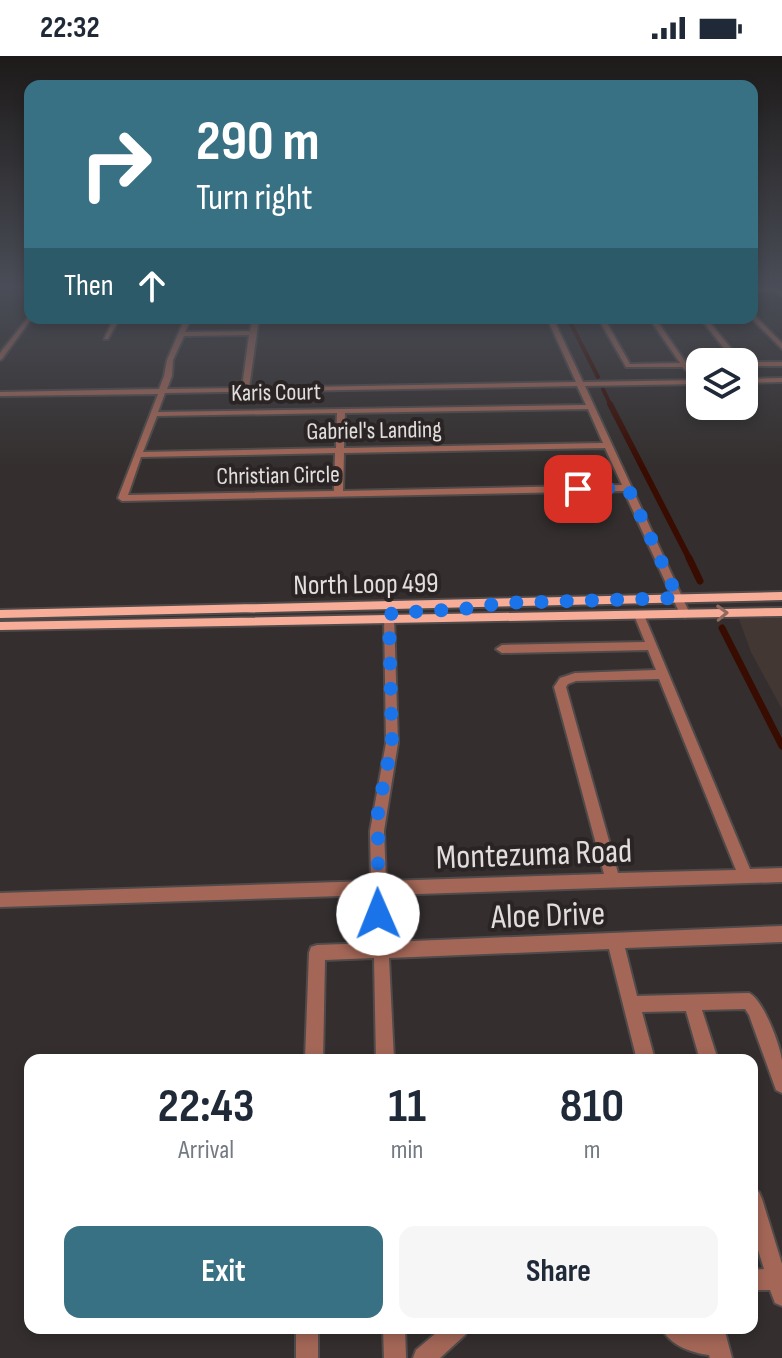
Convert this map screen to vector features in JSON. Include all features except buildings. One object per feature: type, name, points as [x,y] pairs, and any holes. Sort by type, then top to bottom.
[{"type":"main road","name":"North Loop 499","points":[[0,614],[782,596]]},
{"type":"main road","points":[[389,617],[392,613],[464,609],[502,603]]},
{"type":"main road","name":"North Loop 499","points":[[0,626],[782,612]]},
{"type":"street","name":"Christian Circle","points":[[176,346],[122,498],[628,488]]},
{"type":"street","points":[[245,390],[252,359],[250,346]]},
{"type":"street","points":[[563,346],[685,614]]},
{"type":"street","points":[[617,346],[628,366],[685,365]]},
{"type":"street","points":[[671,346],[685,365]]},
{"type":"street","points":[[758,363],[782,364]]},
{"type":"street","points":[[758,381],[782,380]]},
{"type":"street","points":[[0,394],[686,382]]},
{"type":"street","name":"Karis Court","points":[[154,414],[591,407]]},
{"type":"street","points":[[338,493],[341,411]]},
{"type":"street","name":"Gabriel's Landing","points":[[139,455],[609,445]]},
{"type":"street","points":[[639,615],[746,876]]},
{"type":"street","points":[[385,1054],[378,810],[392,743],[389,617]]},
{"type":"street","points":[[502,649],[652,646]]},
{"type":"street","points":[[613,880],[560,687],[564,681],[575,677],[664,674]]},
{"type":"street","name":"Montezuma Road","points":[[0,900],[782,875]]},
{"type":"street","name":"Aloe Drive","points":[[314,1054],[317,953],[782,934]]},
{"type":"street","points":[[615,941],[644,1054]]},
{"type":"street","points":[[632,1004],[745,999],[752,1004],[782,1084]]},
{"type":"street","points":[[691,1001],[707,1054]]},
{"type":"street","points":[[758,1217],[780,1285],[758,1281]]},
{"type":"street","points":[[307,1334],[307,1358]]},
{"type":"street","points":[[394,1334],[395,1358]]},
{"type":"street","points":[[424,1358],[451,1334]]},
{"type":"street","points":[[682,1334],[696,1343],[717,1344]]},
{"type":"shaded area","points":[[782,618],[782,709],[751,652],[739,619]]},
{"type":"waterway","points":[[582,346],[598,377]]},
{"type":"waterway","points":[[603,389],[611,405]]},
{"type":"waterway","points":[[611,405],[689,559]]},
{"type":"waterway","points":[[689,559],[700,581]]},
{"type":"waterway","points":[[722,628],[782,746]]},
{"type":"route","points":[[378,914],[378,810],[392,743],[389,617],[392,613],[464,609],[502,603],[678,598],[628,488],[578,489]]}]
